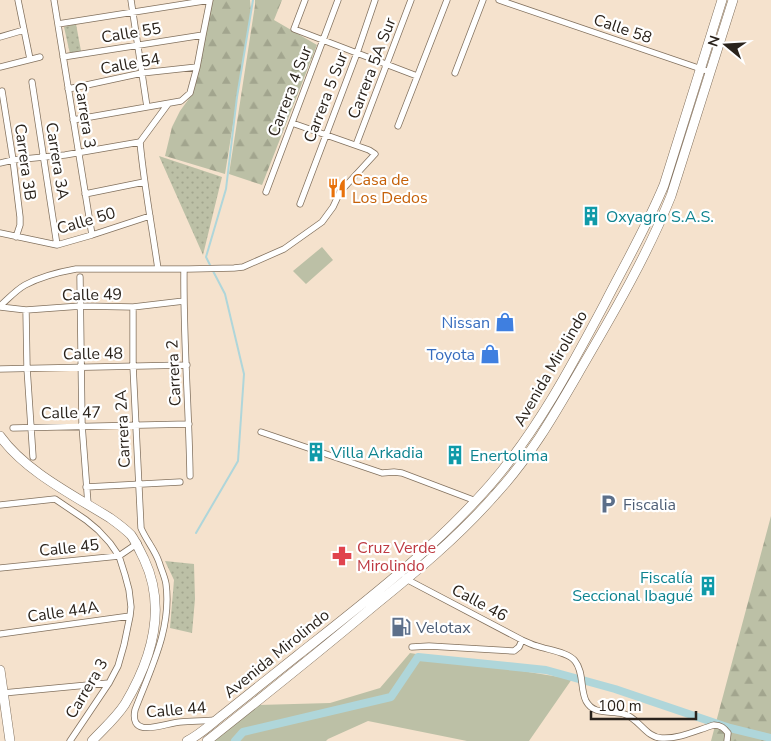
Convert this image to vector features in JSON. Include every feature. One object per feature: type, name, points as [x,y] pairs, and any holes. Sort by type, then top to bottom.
[{"type":"main road","name":"Avenida Mirolindo","points":[[207,741],[371,608],[476,500],[515,454],[540,418],[588,334],[653,211],[664,185],[722,0]]},
{"type":"main road","name":"Avenida Mirolindo","points":[[187,741],[457,534],[494,497],[535,446],[619,303],[662,218],[671,196],[733,0]]},
{"type":"main road","points":[[0,436],[16,455],[32,469],[122,527],[137,544],[147,565],[154,588],[156,612],[153,639],[142,667],[125,704],[92,741]]},
{"type":"main road","points":[[0,670],[10,741]]},
{"type":"street","points":[[18,0],[30,60]]},
{"type":"street","name":"Carrera 3","points":[[54,0],[92,235]]},
{"type":"street","points":[[131,0],[148,107]]},
{"type":"street","points":[[58,24],[210,0],[190,93],[182,101],[73,120]]},
{"type":"street","points":[[305,0],[294,29],[418,76]]},
{"type":"street","name":"Carrera 4 Sur","points":[[266,192],[338,0]]},
{"type":"street","name":"Carrera 5 Sur","points":[[300,204],[375,0]]},
{"type":"street","name":"Carrera 5A Sur","points":[[356,145],[411,0]]},
{"type":"street","points":[[398,126],[447,0]]},
{"type":"street","points":[[455,73],[483,0]]},
{"type":"street","name":"Calle 58","points":[[499,0],[710,72]]},
{"type":"street","points":[[0,37],[24,30]]},
{"type":"street","name":"Calle 55","points":[[63,58],[202,35]]},
{"type":"street","points":[[0,67],[40,57]]},
{"type":"street","name":"Calle 54","points":[[68,89],[142,73],[197,67]]},
{"type":"street","name":"Carrera 3A","points":[[32,82],[57,244]]},
{"type":"street","name":"Carrera 3B","points":[[2,91],[20,217],[20,225],[16,237]]},
{"type":"street","points":[[158,269],[144,182],[140,142],[168,104]]},
{"type":"street","points":[[0,307],[24,285],[67,270],[234,268],[243,267],[284,250],[322,222],[340,192],[375,154],[356,145],[292,123]]},
{"type":"street","points":[[0,163],[78,153],[140,142]]},
{"type":"street","points":[[85,194],[144,182]]},
{"type":"street","name":"Calle 50","points":[[0,233],[57,244],[150,216]]},
{"type":"street","name":"Carrera 2","points":[[184,269],[190,476]]},
{"type":"street","points":[[80,277],[82,426],[88,504]]},
{"type":"street","name":"Calle 49","points":[[0,307],[26,310],[81,306],[133,307],[184,301]]},
{"type":"street","name":"Carrera 2A","points":[[133,307],[133,366],[138,483],[141,528],[144,538]]},
{"type":"street","points":[[26,310],[27,368],[33,457]]},
{"type":"street","name":"Calle 48","points":[[0,368],[186,365]]},
{"type":"street","name":"Calle 47","points":[[13,428],[189,424]]},
{"type":"street","points":[[261,432],[382,474],[402,473],[476,500]]},
{"type":"street","points":[[86,487],[180,482]]},
{"type":"street","name":"Carrera 3","points":[[0,505],[55,499],[98,530],[119,556],[129,590],[131,607],[124,645],[118,666],[109,683],[70,741]]},
{"type":"street","points":[[137,544],[144,538]]},
{"type":"street","name":"Calle 44","points":[[144,538],[158,560],[166,584],[167,604],[165,627],[158,651],[135,710],[135,722],[138,726],[151,728],[179,722],[216,720]]},
{"type":"street","name":"Calle 45","points":[[0,568],[119,556],[137,544]]},
{"type":"street","name":"Calle 46","points":[[403,576],[522,640],[535,646],[568,655],[576,661],[580,673],[581,686],[587,702],[594,710],[605,713],[624,714],[635,719],[648,733],[659,738],[672,738],[719,726],[728,733],[727,741]]},
{"type":"street","name":"Calle 44A","points":[[0,634],[130,616]]},
{"type":"street","points":[[412,647],[429,646],[514,651],[519,647],[522,640]]},
{"type":"street","points":[[3,693],[109,683]]},
{"type":"green space","points":[[212,0],[250,0],[251,12],[225,174],[165,156],[172,127],[180,111],[193,93]]},
{"type":"green space","points":[[255,0],[282,0],[274,20],[317,45],[262,185],[229,174]]},
{"type":"green space","points":[[76,24],[81,51],[70,54],[64,27]]},
{"type":"green space","points":[[159,156],[222,177],[203,255]]},
{"type":"green space","points":[[322,247],[333,260],[306,284],[293,271]]},
{"type":"green space","points":[[771,516],[771,741],[711,741]]},
{"type":"green space","points":[[165,561],[194,564],[195,599],[192,633],[170,628],[174,580]]},
{"type":"green space","points":[[410,653],[572,679],[529,741],[467,741],[368,721],[326,741],[214,741],[258,705],[330,703],[380,688]]},
{"type":"waterway","points":[[211,267],[206,257],[226,189],[237,97],[253,0]]},
{"type":"waterway","points":[[196,533],[238,461],[244,374],[225,294],[213,271]]},
{"type":"waterway","points":[[235,741],[243,732],[391,697],[418,657],[546,670],[615,689],[730,728],[771,738]]},
{"type":"place","name":"Casa de Los Dedos","points":[[337,188]]},
{"type":"place","name":"Oxyagro S.A.S.","points":[[591,216]]},
{"type":"place","name":"Nissan","points":[[505,322]]},
{"type":"place","name":"Toyota","points":[[490,354]]},
{"type":"place","name":"Villa Arkadia","points":[[316,452]]},
{"type":"place","name":"Enertolima","points":[[455,455]]},
{"type":"place","name":"Fiscalia","points":[[608,504]]},
{"type":"place","name":"Cruz Verde Mirolindo","points":[[342,556]]},
{"type":"place","name":"Fiscalía Seccional Ibagué","points":[[708,586]]},
{"type":"place","name":"Velotax","points":[[401,627]]}]
